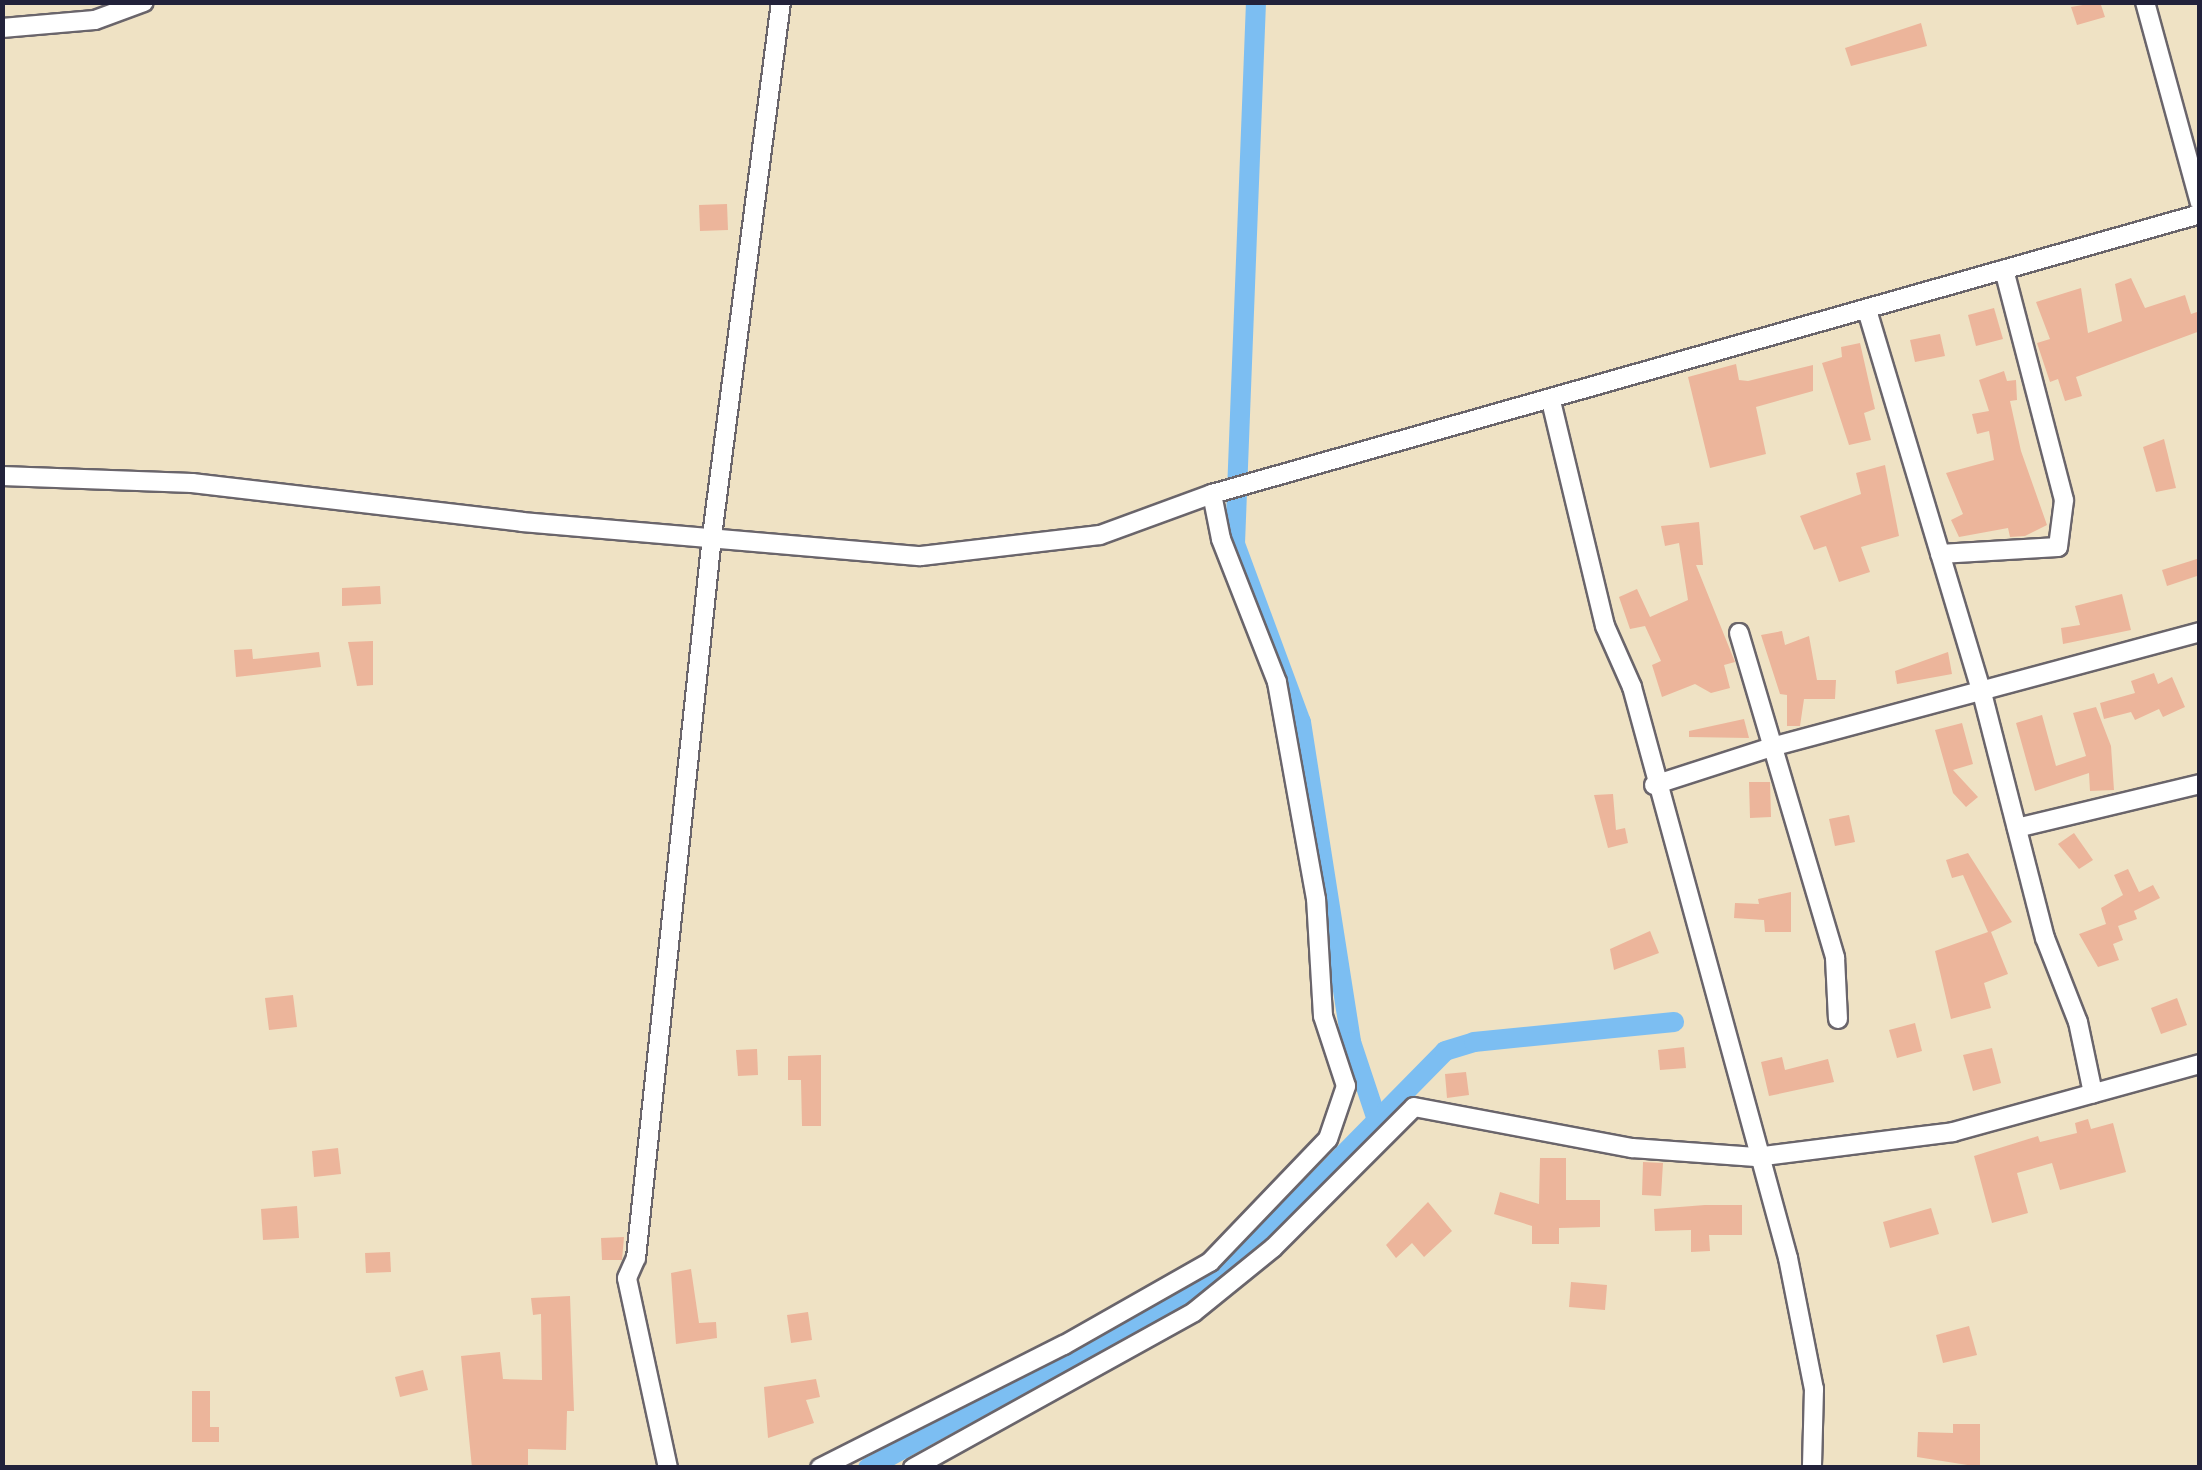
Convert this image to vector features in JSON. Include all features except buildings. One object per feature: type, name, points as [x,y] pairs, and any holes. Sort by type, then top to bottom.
[{"type":"street","points":[[2,28],[96,20],[144,2]]},
{"type":"street","points":[[668,1468],[627,1278],[636,1258],[712,536],[781,2]]},
{"type":"street","points":[[2146,2],[2200,203]]},
{"type":"street","points":[[2,476],[192,483],[522,522],[921,556],[1100,535],[1212,494],[2200,214]]},
{"type":"street","points":[[1940,554],[2058,547],[2064,500],[2004,270]]},
{"type":"street","points":[[1867,310],[1981,689],[2046,938],[2078,1022],[2092,1093]]},
{"type":"street","points":[[1551,401],[1605,626],[1632,687],[1654,785],[1714,974],[1756,1157],[1809,1348],[1812,1468]]},
{"type":"street","points":[[820,1468],[1064,1345],[1210,1262],[1328,1139],[1346,1086],[1323,1016],[1316,899],[1277,682],[1221,539],[1212,494]]},
{"type":"street","points":[[1654,785],[1775,746],[2200,632]]},
{"type":"street","points":[[1739,633],[1834,958],[1838,1018]]},
{"type":"street","points":[[2017,828],[2200,784]]},
{"type":"street","points":[[912,1468],[1194,1312],[1273,1248],[1414,1107],[1632,1148],[1756,1157],[1954,1132],[2200,1064]]},
{"type":"waterway","points":[[1256,2],[1235,544],[1301,722],[1351,1042],[1376,1117]]},
{"type":"waterway","points":[[868,1468],[1231,1269],[1445,1051],[1474,1042],[1674,1022]]}]
